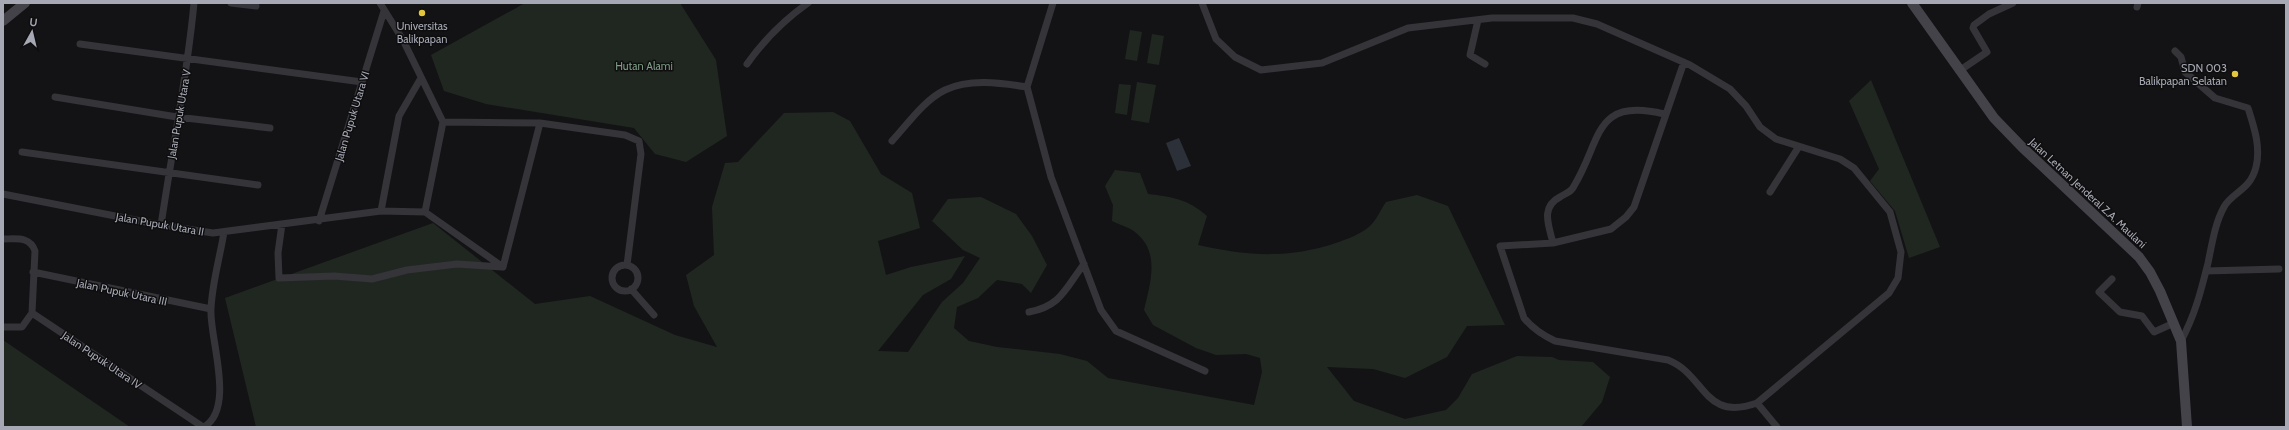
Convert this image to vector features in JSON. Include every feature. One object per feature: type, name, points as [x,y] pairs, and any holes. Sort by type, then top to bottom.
[{"type":"street","points":[[3,21],[25,3]]},
{"type":"street","name":"Jalan Pupuk Utara V","points":[[161,225],[189,58],[194,3]]},
{"type":"street","points":[[231,3],[256,6]]},
{"type":"street","points":[[380,3],[403,40],[443,122],[425,212],[503,267]]},
{"type":"street","points":[[747,64],[759,46],[781,24],[808,3]]},
{"type":"street","points":[[1053,3],[1028,87],[1047,164],[1101,310],[1116,331],[1205,371]]},
{"type":"street","points":[[1202,3],[1216,39],[1235,57],[1261,70],[1322,63],[1408,28],[1478,20],[1573,18],[1597,24],[1684,62],[1730,89],[1746,106],[1760,127],[1776,140],[1798,148],[1816,150],[1840,159],[1854,168],[1890,212],[1901,252],[1898,278],[1889,293],[1757,403],[1743,408],[1727,408],[1717,403],[1682,367],[1668,360],[1555,341],[1541,335],[1524,318],[1500,246],[1553,243],[1611,229],[1626,217],[1634,207],[1664,114],[1684,62]]},
{"type":"street","name":"Jalan Letnan Jenderal Z.A. Maulani","points":[[1912,3],[1994,118],[2022,147],[2139,257],[2150,272],[2181,341],[2187,427]]},
{"type":"street","points":[[1960,72],[1986,52],[1973,28],[1974,25],[1989,14],[2013,3]]},
{"type":"street","name":"Jalan Pupuk Utara VI","points":[[319,221],[384,11]]},
{"type":"street","points":[[1478,20],[1470,55],[1485,64]]},
{"type":"street","points":[[80,44],[362,82]]},
{"type":"street","points":[[2175,51],[2181,57],[2185,72],[2215,98],[2248,108],[2258,146],[2254,176],[2239,194],[2224,206],[2216,228],[2194,316],[2181,341]]},
{"type":"street","points":[[381,211],[399,116],[422,78]]},
{"type":"street","points":[[892,142],[923,107],[945,90],[968,84],[996,82],[1028,87]]},
{"type":"street","points":[[55,97],[178,117],[270,128]]},
{"type":"street","points":[[1553,243],[1547,221],[1549,207],[1558,197],[1574,188],[1602,127],[1613,116],[1626,110],[1646,110],[1664,114]]},
{"type":"street","points":[[443,122],[540,123],[625,135],[639,141],[641,154],[627,265]]},
{"type":"street","points":[[503,267],[540,123]]},
{"type":"street","points":[[1770,192],[1798,148]]},
{"type":"street","points":[[22,152],[258,185]]},
{"type":"street","name":"Jalan Pupuk Utara II","points":[[3,194],[161,225],[213,233],[319,221],[381,211],[425,212]]},
{"type":"street","points":[[282,224],[278,258],[279,278],[334,276],[372,279],[407,270],[458,264],[503,267]]},
{"type":"street","points":[[203,427],[211,421],[219,397],[218,354],[211,309],[224,232]]},
{"type":"street","points":[[3,239],[18,239],[30,242],[34,251],[32,313],[22,327],[3,327]]},
{"type":"street","points":[[1028,312],[1044,309],[1054,304],[1084,264]]},
{"type":"street","points":[[627,265],[634,269],[638,276],[637,284],[631,289],[620,289],[613,280],[616,269],[627,265]]},
{"type":"street","points":[[2206,271],[2279,268]]},
{"type":"street","name":"Jalan Pupuk Utara III","points":[[33,272],[211,309]]},
{"type":"street","points":[[2112,279],[2099,292],[2120,312],[2142,316],[2154,332],[2174,323]]},
{"type":"street","points":[[631,289],[654,315]]},
{"type":"street","name":"Jalan Pupuk Utara IV","points":[[32,313],[203,427]]},
{"type":"street","points":[[1757,403],[1777,427]]},
{"type":"green space","name":"Hutan Alami","points":[[525,3],[680,3],[716,60],[727,136],[686,162],[655,154],[634,128],[486,104],[444,91],[431,55]]},
{"type":"green space","points":[[1130,30],[1142,32],[1137,61],[1125,59]]},
{"type":"green space","points":[[1152,34],[1164,36],[1159,65],[1147,63]]},
{"type":"green space","points":[[1871,80],[1940,247],[1909,258],[1895,211],[1870,181],[1879,169],[1849,101]]},
{"type":"green space","points":[[1137,82],[1156,85],[1149,123],[1131,120]]},
{"type":"green space","points":[[1119,84],[1131,85],[1127,115],[1115,113]]},
{"type":"green space","points":[[833,112],[850,121],[881,174],[912,193],[920,228],[878,241],[886,275],[911,267],[965,256],[951,279],[923,295],[878,351],[908,352],[942,302],[963,283],[980,258],[963,250],[932,221],[948,199],[981,197],[1016,214],[1032,236],[1047,265],[1031,293],[1022,284],[997,280],[978,298],[957,307],[954,328],[969,341],[997,347],[1060,354],[1087,361],[1108,378],[1254,405],[1262,372],[1260,358],[1246,354],[1216,355],[1196,348],[1153,325],[1144,310],[1151,279],[1151,259],[1143,240],[1135,232],[1112,221],[1113,205],[1105,186],[1115,170],[1140,173],[1148,194],[1165,196],[1186,202],[1200,210],[1207,216],[1198,245],[1233,252],[1284,254],[1301,252],[1336,243],[1354,236],[1371,225],[1386,202],[1417,195],[1448,206],[1505,325],[1467,326],[1447,357],[1405,378],[1373,369],[1327,367],[1354,401],[1405,419],[1446,410],[1458,398],[1472,374],[1517,356],[1552,357],[1559,360],[1593,362],[1610,377],[1602,402],[1581,427],[256,427],[225,298],[433,223],[535,304],[590,296],[675,335],[717,347],[694,306],[686,275],[714,255],[712,207],[725,163],[738,162],[784,113]]},
{"type":"green space","points":[[3,340],[130,427],[3,427]]},
{"type":"shaded area","points":[[1179,138],[1191,166],[1177,171],[1166,143]]},
{"type":"place","name":"Universitas Balikpapan","points":[[422,13]]},
{"type":"place","name":"SDN 003 Balikpapan Selatan","points":[[2235,74]]}]
